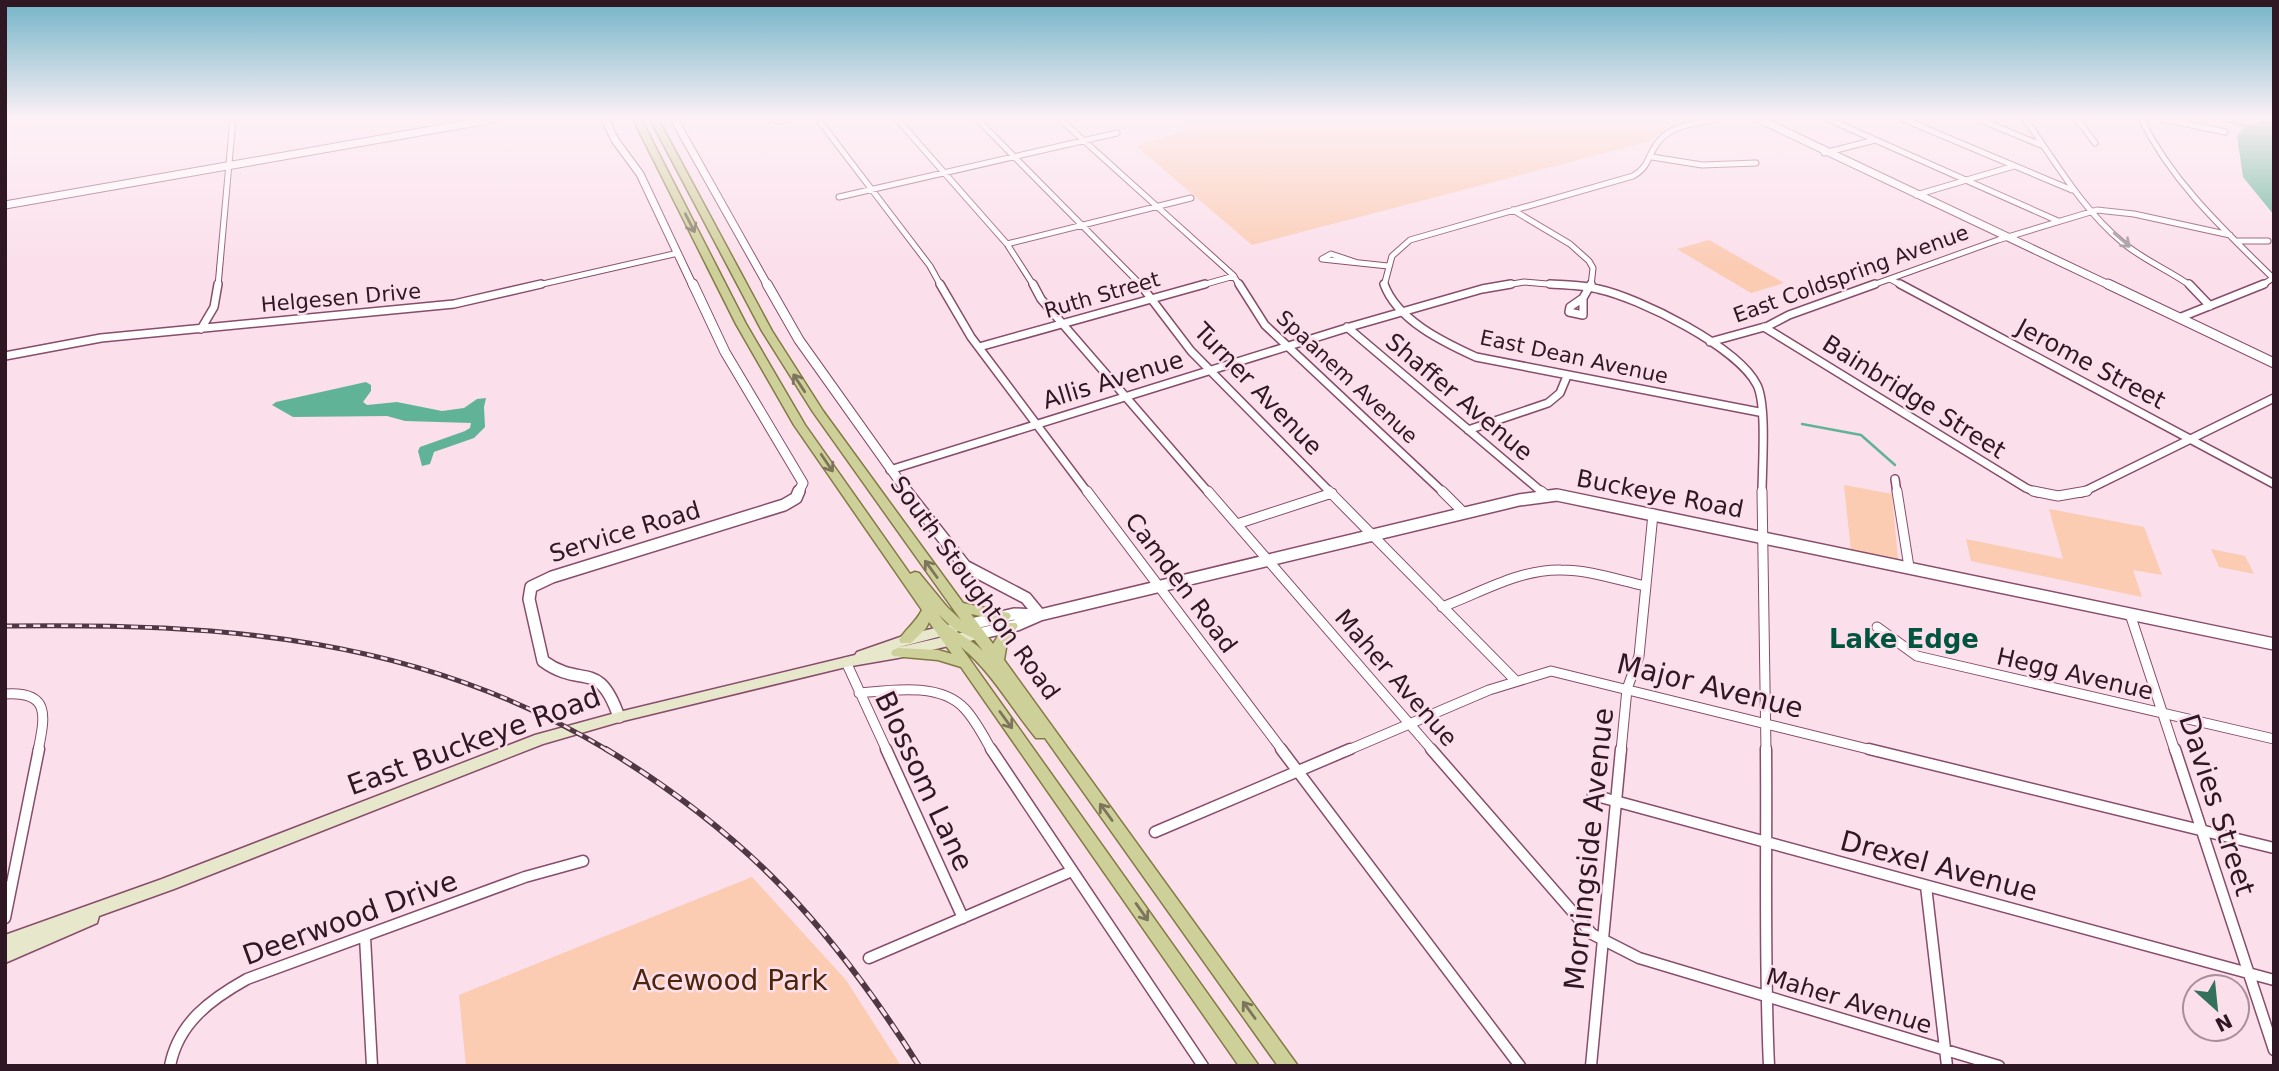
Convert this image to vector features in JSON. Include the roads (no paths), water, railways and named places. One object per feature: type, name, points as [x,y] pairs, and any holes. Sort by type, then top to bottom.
[{"type":"main road","name":"South Stoughton Road","points":[[662,169],[758,356],[852,500],[929,609],[997,661],[1289,1066]]},
{"type":"main road","name":"South Stoughton Road","points":[[679,169],[795,378],[958,607],[966,664],[1250,1066]]},
{"type":"main road","points":[[852,500],[867,511],[1028,720],[1084,781]]},
{"type":"main road","points":[[958,607],[1008,621],[1000,641],[997,661]]},
{"type":"main road","points":[[906,640],[916,632],[929,609]]},
{"type":"main road","name":"East Buckeye Road","points":[[846,663],[876,649],[906,640],[961,633]]},
{"type":"main road","name":"East Buckeye Road","points":[[5,943],[168,884],[540,739],[619,716],[898,653],[961,633]]},
{"type":"main road","points":[[898,653],[938,655],[966,664]]},
{"type":"main road","name":"East Buckeye Road","points":[[5,955],[168,884]]},
{"type":"street","points":[[5,205],[211,169]]},
{"type":"street","points":[[201,329],[214,307],[217,292],[228,169]]},
{"type":"street","points":[[636,169],[678,253]]},
{"type":"street","points":[[702,169],[799,340],[890,470],[965,566],[1026,598],[1040,615]]},
{"type":"street","name":"Camden Road","points":[[857,169],[936,275],[957,315],[979,347],[1520,1066]]},
{"type":"street","name":"Maher Avenue","points":[[941,169],[1007,244],[1041,299],[1063,325],[1592,934],[1639,958],[1999,1066]]},
{"type":"street","points":[[839,197],[961,169]]},
{"type":"street","name":"Turner Avenue","points":[[1029,169],[1154,299],[1180,337],[1516,681]]},
{"type":"street","name":"Spaanem Avenue","points":[[1116,169],[1234,276],[1265,325],[1464,513]]},
{"type":"street","points":[[1354,262],[1388,266],[1395,251],[1410,240],[1633,176],[1645,169]]},
{"type":"street","points":[[1862,169],[2274,363]]},
{"type":"street","points":[[1942,169],[2058,221]]},
{"type":"street","points":[[1916,195],[2005,169]]},
{"type":"street","points":[[2022,169],[2075,191]]},
{"type":"street","points":[[2059,169],[2092,211],[2121,241],[2189,286],[2210,306]]},
{"type":"street","points":[[2168,169],[2193,200],[2273,278],[2263,285],[2179,318]]},
{"type":"street","points":[[1007,244],[1191,198]]},
{"type":"street","points":[[1513,210],[1589,260],[1594,272],[1590,288],[1583,298]]},
{"type":"street","name":"East Coldspring Avenue","points":[[1710,342],[1764,327],[1775,322],[1773,317],[1784,318],[2006,237],[2092,211],[2115,210],[2230,235]]},
{"type":"street","points":[[2236,242],[2268,241]]},
{"type":"street","name":"Helgesen Drive","points":[[5,356],[84,340],[454,304],[678,253]]},
{"type":"street","name":"Service Road","points":[[619,716],[613,695],[605,683],[556,670],[543,661],[529,599],[531,587],[552,577],[784,505],[800,494],[803,486],[802,478],[725,352],[678,253]]},
{"type":"street","name":"East Dean Avenue","points":[[1388,266],[1385,288],[1405,312],[1444,341],[1466,353],[1492,361],[1759,412]]},
{"type":"street","name":"Ruth Street","points":[[979,347],[1234,276]]},
{"type":"street","name":"Jerome Street","points":[[1890,279],[2274,484]]},
{"type":"street","name":"Allis Avenue","points":[[890,470],[1347,327],[1482,289],[1517,282],[1558,283],[1590,288],[1645,304],[1710,342],[1751,374],[1760,392],[1769,1066]]},
{"type":"street","points":[[2263,285],[2274,286]]},
{"type":"street","name":"Shaffer Avenue","points":[[1347,327],[1546,495]]},
{"type":"street","name":"Bainbridge Street","points":[[1764,327],[2026,488],[2046,495],[2068,496],[2090,490],[2192,440]]},
{"type":"street","points":[[1468,430],[1548,403],[1560,393],[1567,376]]},
{"type":"street","points":[[2192,440],[2274,398]]},
{"type":"street","points":[[1895,479],[1909,567]]},
{"type":"street","points":[[1237,524],[1332,493]]},
{"type":"street","name":"Buckeye Road","points":[[961,633],[1546,495],[1581,499],[2274,644]]},
{"type":"street","name":"Morningside Avenue","points":[[1591,1066],[1627,689],[1639,656],[1653,514]]},
{"type":"street","points":[[1443,607],[1523,576],[1553,569],[1646,586]]},
{"type":"street","name":"Davies Street","points":[[2130,614],[2274,1050]]},
{"type":"street","name":"Hegg Avenue","points":[[1877,627],[1917,656],[2274,738]]},
{"type":"street","name":"Blossom Lane","points":[[846,663],[963,918]]},
{"type":"street","name":"Major Avenue","points":[[1155,832],[1410,723],[1516,681],[1559,671],[2274,848]]},
{"type":"street","points":[[859,693],[924,691],[944,695],[964,708],[1203,1066]]},
{"type":"street","points":[[5,694],[29,695],[44,707],[45,718],[5,918]]},
{"type":"street","name":"Drexel Avenue","points":[[1592,795],[2274,980]]},
{"type":"street","name":"Deerwood Drive","points":[[170,1066],[174,1049],[184,1031],[226,990],[247,979],[525,877],[583,861]]},
{"type":"street","points":[[869,958],[1072,871]]},
{"type":"street","points":[[1926,886],[1947,1066]]},
{"type":"street","points":[[365,937],[372,1066]]},
{"type":"waterway","points":[[1802,424],[1861,435],[1895,465]]},
{"type":"railway","points":[[5,626],[164,628],[316,644],[391,660],[464,683],[537,712],[609,751]]},
{"type":"railway","points":[[606,749],[702,815],[744,850],[783,888],[853,970],[919,1066]]},
{"type":"district","name":"Lake Edge","points":[[1904,639]]},
{"type":"park label","name":"Acewood Park","points":[[730,980]]}]
